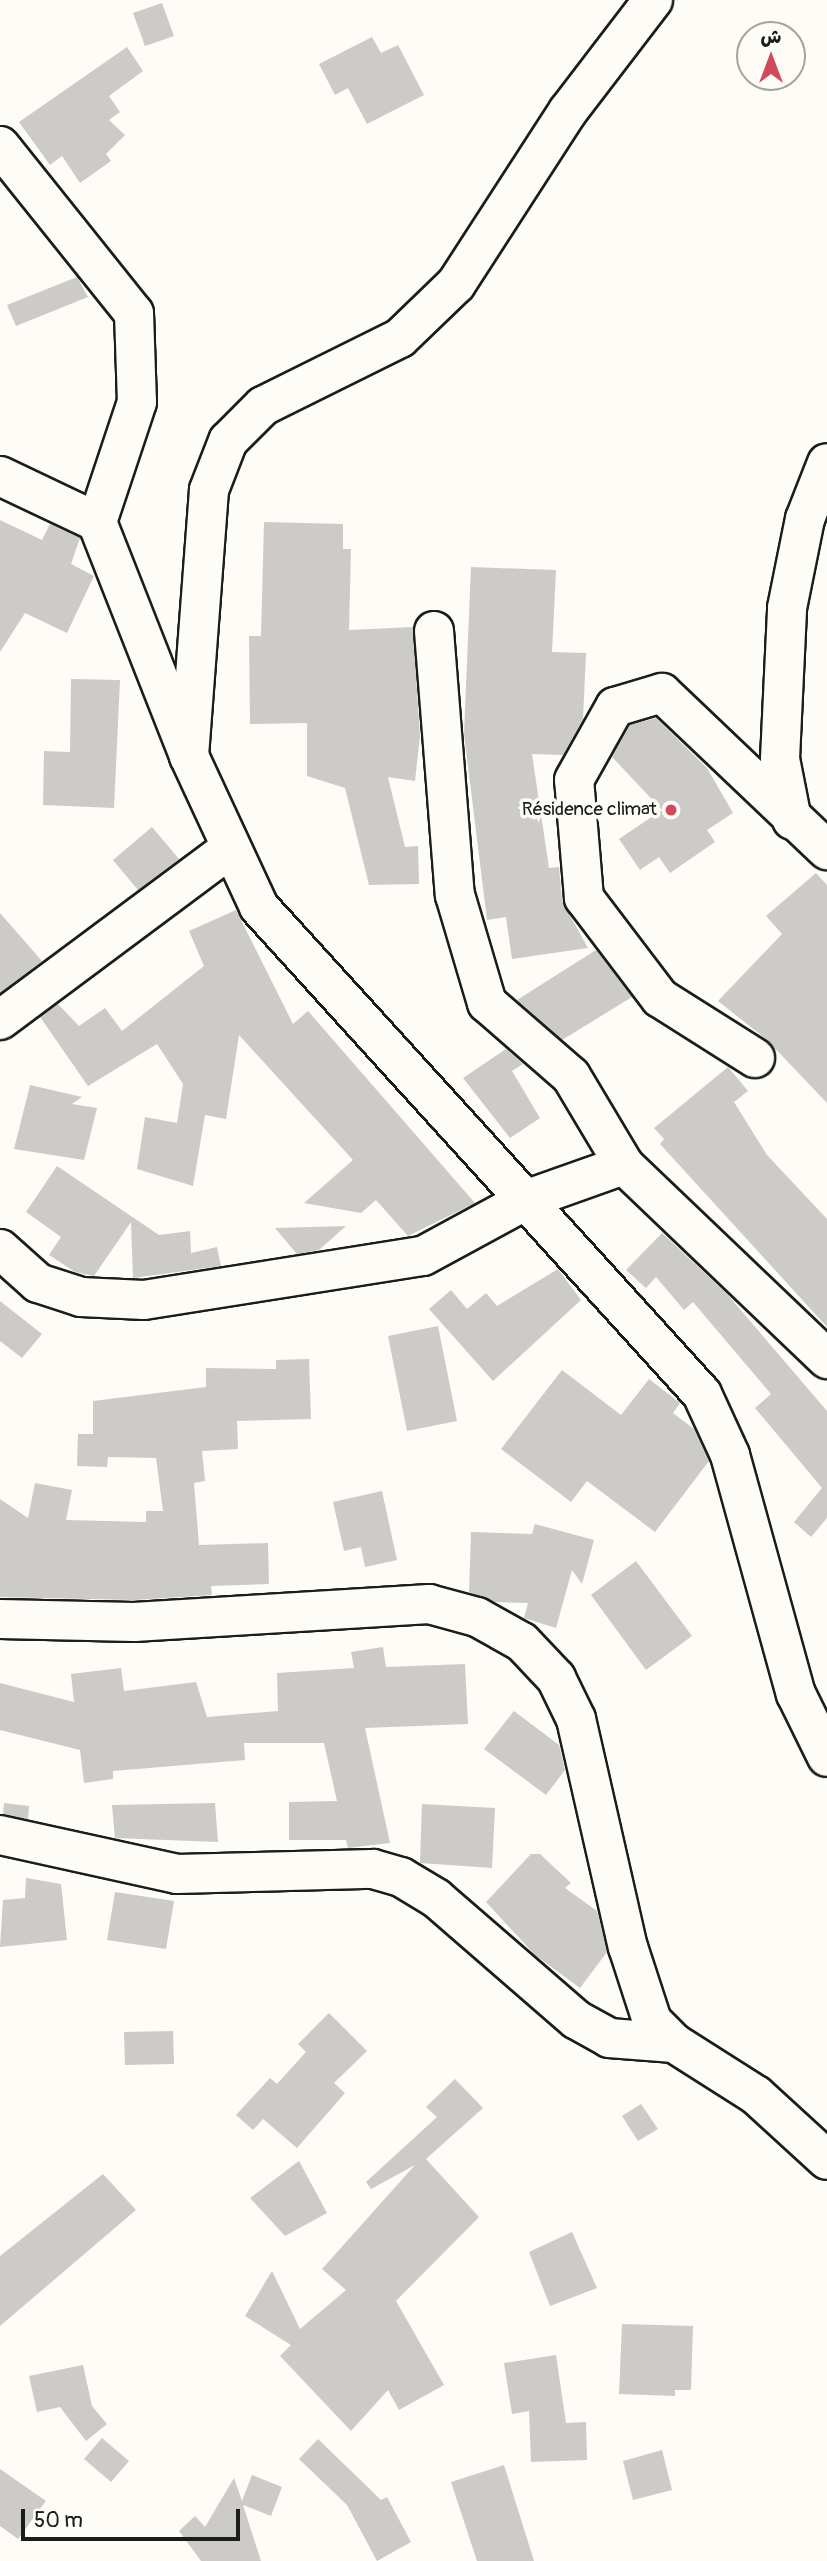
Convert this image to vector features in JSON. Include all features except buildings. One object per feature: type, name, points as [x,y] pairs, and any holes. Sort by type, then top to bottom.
[{"type":"street","points":[[190,756],[209,490],[228,441],[263,406],[400,338],[456,284],[568,111],[653,0]]},
{"type":"street","points":[[0,146],[134,313],[138,402],[97,522],[228,850],[259,907],[528,1199],[702,1394],[730,1455],[796,1694],[827,1757]]},
{"type":"street","points":[[792,820],[780,759],[788,608],[805,519],[827,463]]},
{"type":"street","points":[[0,476],[97,522]]},
{"type":"street","points":[[434,631],[455,895],[486,1003],[571,1076],[624,1165],[827,1359]]},
{"type":"street","points":[[755,1058],[660,998],[584,898],[574,780],[615,707],[662,693],[792,820],[827,849]]},
{"type":"street","points":[[0,1020],[228,850]]},
{"type":"street","points":[[0,1249],[38,1283],[81,1297],[144,1300],[423,1256],[528,1199],[624,1165]]},
{"type":"street","points":[[0,1619],[134,1622],[429,1604],[477,1617],[522,1642],[556,1678],[576,1719],[628,1947],[652,2021],[674,2043],[756,2095],[827,2160]]},
{"type":"street","points":[[0,1835],[177,1874],[373,1869],[401,1877],[436,1898],[577,2020],[609,2038],[674,2043]]},
{"type":"place","name":"Résidence climat","points":[[671,810]]}]
